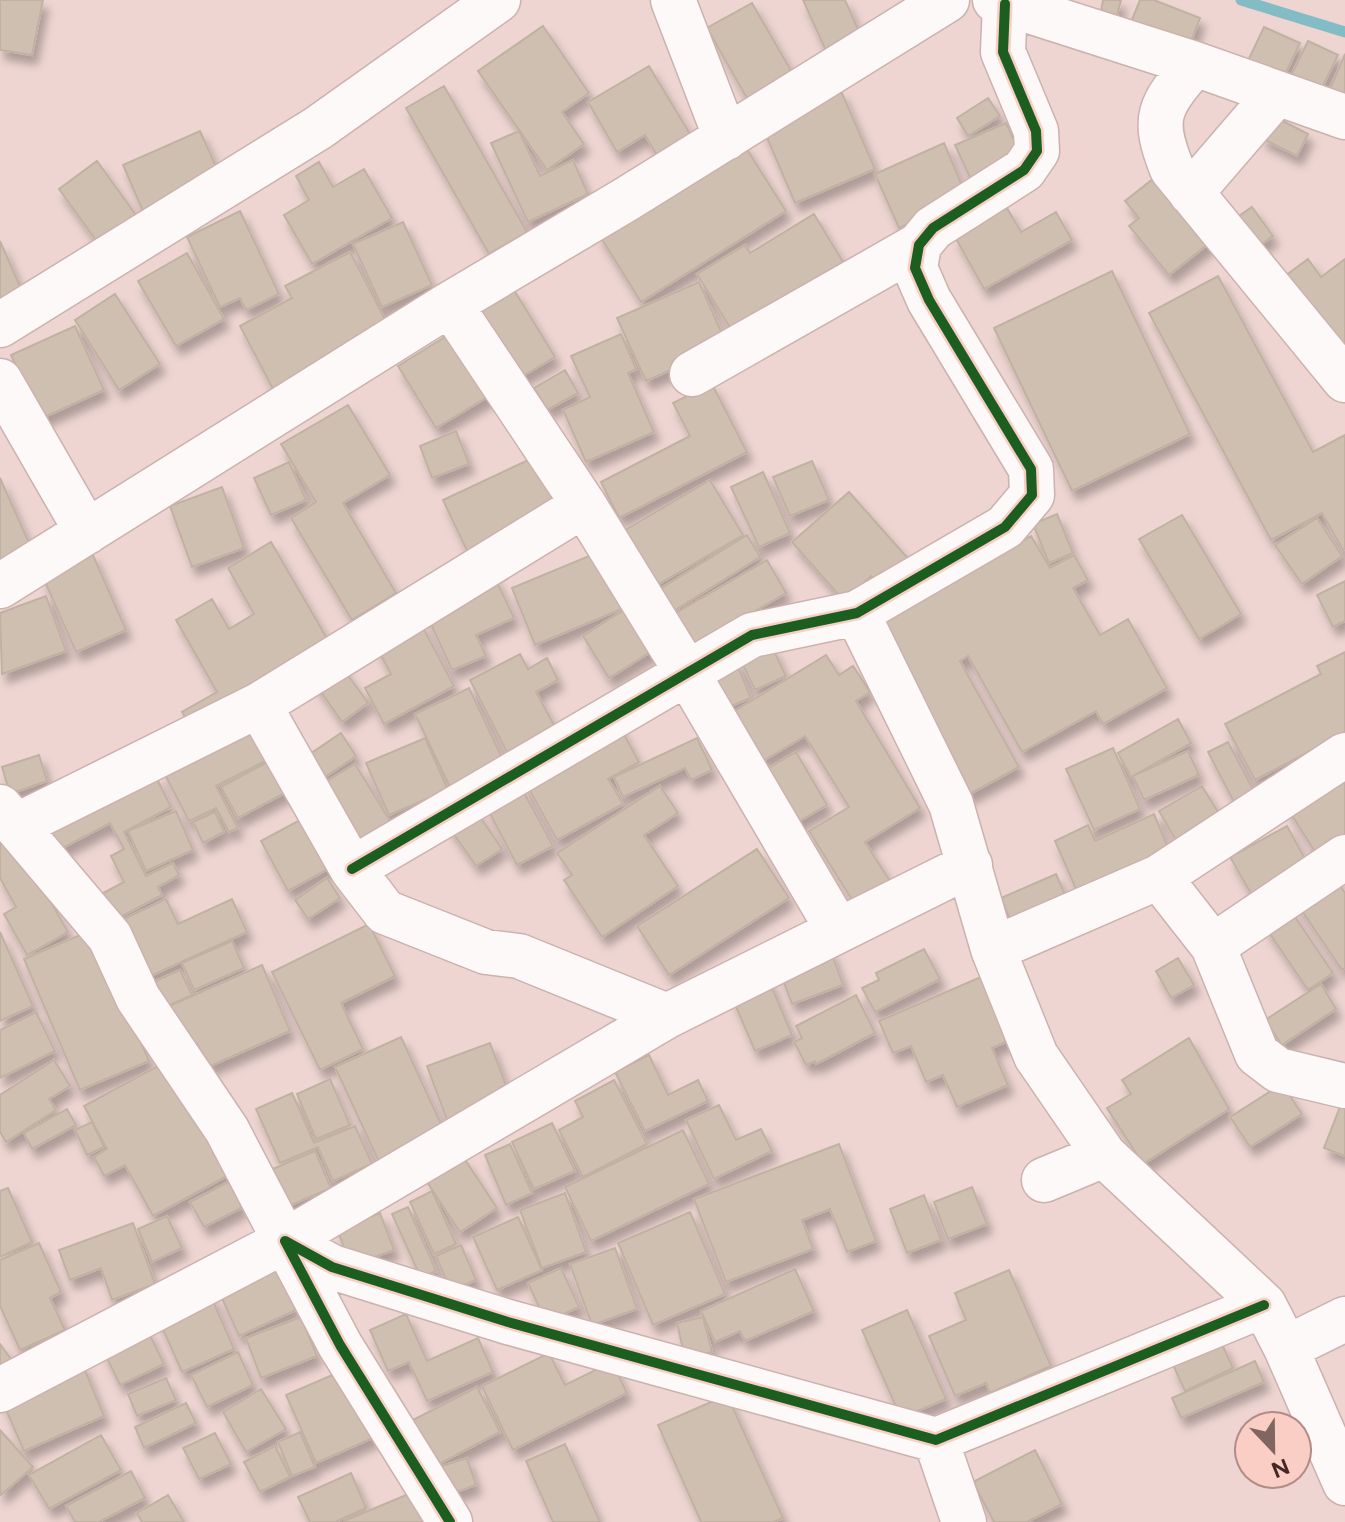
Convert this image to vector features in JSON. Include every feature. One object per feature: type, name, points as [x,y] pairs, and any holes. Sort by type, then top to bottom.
[{"type":"street","points":[[0,325],[318,128],[498,0]]},
{"type":"street","points":[[673,0],[726,138]]},
{"type":"street","points":[[0,586],[450,304],[726,138],[947,0]]},
{"type":"street","points":[[692,374],[919,245],[933,228],[1024,170],[1037,151],[1036,131],[1003,52],[1000,2],[1195,64],[1345,117]]},
{"type":"street","points":[[1195,64],[1170,93],[1159,118],[1162,145],[1172,169],[1345,380]]},
{"type":"street","points":[[1191,193],[1277,93]]},
{"type":"street","points":[[352,869],[752,635],[857,613],[1005,527],[1032,495],[1031,469],[924,289],[915,268],[919,245]]},
{"type":"street","points":[[450,304],[584,505],[838,930]]},
{"type":"street","points":[[0,381],[87,532]]},
{"type":"street","points":[[450,1522],[340,1345],[227,1130],[138,998],[110,937],[8,817],[259,705],[584,505]]},
{"type":"street","points":[[857,613],[951,804],[993,949],[1036,1056],[1104,1155],[1264,1305],[1345,1483]]},
{"type":"street","points":[[259,705],[352,869],[385,912],[486,952],[519,956],[667,1016]]},
{"type":"street","points":[[993,949],[1159,877],[1345,755]]},
{"type":"street","points":[[1213,946],[1345,857]]},
{"type":"street","points":[[0,1390],[285,1241],[667,1016],[970,865]]},
{"type":"street","points":[[1159,877],[1213,946],[1257,1054],[1278,1070],[1345,1086]]},
{"type":"street","points":[[1044,1180],[1104,1155]]},
{"type":"street","points":[[285,1241],[332,1267],[508,1322],[936,1440],[1264,1305]]},
{"type":"street","points":[[1286,1348],[1345,1319]]},
{"type":"street","points":[[936,1440],[964,1522]]},
{"type":"building","points":[[0,0],[43,0],[32,55],[0,50]]},
{"type":"building","points":[[803,0],[845,0],[861,36],[826,51]]},
{"type":"building","points":[[1103,0],[1121,0],[1117,15],[1101,12]]},
{"type":"building","points":[[1140,0],[1154,0],[1200,18],[1185,57],[1126,34]]},
{"type":"building","points":[[752,3],[793,74],[748,100],[707,28]]},
{"type":"building","points":[[543,26],[589,93],[562,112],[584,144],[547,170],[478,71]]},
{"type":"building","points":[[1264,27],[1300,43],[1281,83],[1245,67]]},
{"type":"building","points":[[1308,41],[1338,55],[1319,94],[1289,80]]},
{"type":"building","points":[[1345,54],[1345,103],[1327,96]]},
{"type":"building","points":[[649,66],[693,139],[659,159],[645,135],[617,152],[588,102]]},
{"type":"building","points":[[444,86],[527,232],[489,254],[406,108]]},
{"type":"building","points":[[841,91],[875,169],[795,203],[762,126]]},
{"type":"building","points":[[988,98],[1000,116],[968,136],[957,118]]},
{"type":"building","points":[[1273,116],[1308,134],[1297,156],[1261,138]]},
{"type":"building","points":[[1006,123],[1023,159],[972,182],[955,145]]},
{"type":"building","points":[[200,131],[223,182],[145,216],[123,165]]},
{"type":"building","points":[[519,131],[540,176],[573,160],[588,194],[528,222],[491,143]]},
{"type":"building","points":[[743,143],[786,211],[641,302],[598,233]]},
{"type":"building","points":[[944,143],[967,197],[899,228],[875,174]]},
{"type":"building","points":[[97,161],[141,222],[103,250],[59,189]]},
{"type":"building","points":[[319,162],[333,187],[364,169],[392,218],[312,264],[284,215],[309,200],[296,176]]},
{"type":"building","points":[[1163,171],[1212,241],[1169,275],[1129,226],[1139,218],[1125,201]]},
{"type":"building","points":[[1252,207],[1273,236],[1248,254],[1226,225]]},
{"type":"building","points":[[1007,208],[1021,232],[1056,212],[1072,240],[984,289],[955,237]]},
{"type":"building","points":[[240,211],[279,294],[246,310],[240,298],[220,307],[187,237]]},
{"type":"building","points":[[814,214],[843,262],[731,329],[697,274],[745,245],[750,253]]},
{"type":"building","points":[[403,222],[432,285],[382,307],[353,244]]},
{"type":"building","points":[[0,241],[22,291],[0,300]]},
{"type":"building","points":[[350,252],[390,329],[273,389],[240,326],[292,298],[285,286]]},
{"type":"building","points":[[187,253],[224,319],[176,346],[138,281]]},
{"type":"building","points":[[1308,259],[1321,277],[1345,259],[1345,362],[1277,282]]},
{"type":"building","points":[[1112,271],[1190,434],[1072,491],[994,328]]},
{"type":"building","points":[[1218,276],[1313,452],[1345,435],[1343,550],[1322,513],[1271,540],[1149,313]]},
{"type":"building","points":[[699,282],[727,345],[646,381],[617,318]]},
{"type":"building","points":[[514,290],[555,357],[511,383],[471,317]]},
{"type":"building","points":[[115,294],[160,364],[119,390],[75,320]]},
{"type":"building","points":[[75,326],[104,390],[40,419],[11,355]]},
{"type":"building","points":[[458,329],[496,392],[436,428],[398,366]]},
{"type":"building","points":[[621,334],[636,369],[628,373],[654,432],[586,462],[563,410],[590,397],[571,356]]},
{"type":"building","points":[[565,370],[578,393],[547,410],[534,388]]},
{"type":"building","points":[[712,384],[747,452],[619,518],[601,482],[690,436],[673,403]]},
{"type":"building","points":[[348,405],[390,475],[343,503],[396,593],[352,620],[291,518],[316,502],[281,444]]},
{"type":"building","points":[[456,431],[469,464],[432,478],[420,446]]},
{"type":"building","points":[[541,454],[565,507],[470,557],[443,500]]},
{"type":"building","points":[[812,461],[829,500],[790,516],[773,477]]},
{"type":"building","points":[[289,462],[306,500],[271,515],[254,478]]},
{"type":"building","points":[[763,472],[790,533],[759,547],[731,487]]},
{"type":"building","points":[[0,478],[30,545],[0,559]]},
{"type":"building","points":[[710,480],[743,535],[652,588],[620,533]]},
{"type":"building","points":[[222,487],[244,548],[192,567],[170,506]]},
{"type":"building","points":[[849,492],[912,563],[883,589],[871,576],[844,601],[792,542]]},
{"type":"building","points":[[1057,514],[1073,553],[1049,563],[1033,524]]},
{"type":"building","points":[[1182,515],[1241,614],[1199,639],[1139,539]]},
{"type":"building","points":[[1317,518],[1342,556],[1302,584],[1275,545]]},
{"type":"building","points":[[747,535],[760,557],[669,614],[655,592]]},
{"type":"building","points":[[1031,536],[1050,568],[1074,555],[1088,580],[1073,588],[1100,635],[1128,619],[1167,688],[1103,724],[1096,711],[1022,752],[968,656],[960,661],[1019,767],[966,796],[874,624]]},
{"type":"building","points":[[271,542],[328,640],[187,721],[182,712],[217,692],[176,620],[212,599],[229,629],[254,614],[228,568]]},
{"type":"building","points":[[601,551],[624,608],[535,645],[512,588]]},
{"type":"building","points":[[92,553],[126,630],[76,652],[42,575]]},
{"type":"building","points":[[767,560],[786,593],[688,650],[669,617]]},
{"type":"building","points":[[494,576],[514,618],[476,635],[486,656],[452,670],[423,607]]},
{"type":"building","points":[[1345,581],[1345,621],[1333,627],[1317,595]]},
{"type":"building","points":[[46,596],[66,651],[2,674],[0,613]]},
{"type":"building","points":[[630,606],[657,648],[609,678],[583,636]]},
{"type":"building","points":[[420,622],[454,686],[384,724],[365,688],[391,674],[376,646]]},
{"type":"building","points":[[772,647],[786,676],[755,690],[741,661]]},
{"type":"building","points":[[1345,652],[1345,733],[1255,780],[1225,724],[1321,674],[1317,666]]},
{"type":"building","points":[[520,654],[528,669],[547,658],[558,680],[536,692],[555,727],[507,752],[470,680]]},
{"type":"building","points":[[733,655],[751,698],[721,710],[703,668]]},
{"type":"building","points":[[826,655],[839,675],[853,666],[870,692],[856,701],[920,808],[865,842],[892,884],[856,906],[809,831],[849,807],[805,736],[763,761],[733,712]]},
{"type":"building","points":[[338,661],[368,703],[342,722],[312,679]]},
{"type":"building","points":[[469,688],[506,766],[452,791],[415,714]]},
{"type":"building","points":[[1178,719],[1191,743],[1131,777],[1118,753]]},
{"type":"building","points":[[254,724],[271,758],[216,786],[238,828],[229,832],[216,808],[189,821],[163,771]]},
{"type":"building","points":[[619,725],[639,762],[608,779],[623,804],[557,840],[523,778]]},
{"type":"building","points":[[341,733],[356,756],[319,781],[304,758]]},
{"type":"building","points":[[425,738],[448,790],[389,815],[366,763]]},
{"type":"building","points":[[697,738],[712,770],[691,780],[685,768],[623,797],[614,777]]},
{"type":"building","points":[[1228,742],[1256,795],[1236,806],[1208,752]]},
{"type":"building","points":[[1113,748],[1140,809],[1094,830],[1066,769]]},
{"type":"building","points":[[1188,751],[1199,775],[1144,800],[1133,776]]},
{"type":"building","points":[[796,752],[827,805],[791,826],[760,773]]},
{"type":"building","points":[[39,755],[47,781],[10,794],[2,767]]},
{"type":"building","points":[[1345,757],[1345,841],[1319,858],[1281,798]]},
{"type":"building","points":[[275,758],[292,789],[238,818],[221,787]]},
{"type":"building","points":[[355,764],[398,834],[355,860],[312,790]]},
{"type":"building","points":[[156,777],[171,807],[124,832],[146,876],[173,863],[179,875],[158,887],[162,895],[105,925],[92,899],[124,882],[111,856],[124,849],[110,823],[55,852],[46,834]]},
{"type":"building","points":[[660,786],[678,813],[644,835],[678,886],[602,937],[564,880],[572,875],[557,853]]},
{"type":"building","points":[[1202,786],[1221,817],[1177,842],[1159,811]]},
{"type":"building","points":[[521,787],[553,846],[517,865],[486,806]]},
{"type":"building","points":[[472,805],[502,849],[476,866],[446,823]]},
{"type":"building","points":[[176,811],[193,850],[146,871],[128,831]]},
{"type":"building","points":[[215,812],[224,832],[203,843],[193,822]]},
{"type":"building","points":[[313,813],[339,863],[288,891],[261,841]]},
{"type":"building","points":[[1154,814],[1171,855],[1079,896],[1055,841],[1088,825],[1095,841]]},
{"type":"building","points":[[1287,826],[1309,866],[1253,897],[1230,857]]},
{"type":"building","points":[[13,836],[68,932],[27,955],[4,914],[16,907],[0,878],[0,844]]},
{"type":"building","points":[[757,849],[789,898],[669,975],[637,926]]},
{"type":"building","points":[[1056,874],[1066,897],[1010,920],[1001,898]]},
{"type":"building","points":[[1334,876],[1345,893],[1345,968],[1342,970],[1296,902]]},
{"type":"building","points":[[327,878],[340,898],[308,919],[295,900]]},
{"type":"building","points":[[166,899],[178,924],[232,899],[247,932],[142,980],[115,923]]},
{"type":"building","points":[[1289,908],[1333,973],[1308,990],[1264,925]]},
{"type":"building","points":[[369,924],[395,976],[341,1003],[363,1049],[320,1070],[272,972]]},
{"type":"building","points":[[0,932],[33,1006],[0,1021]]},
{"type":"building","points":[[87,932],[117,986],[149,1061],[80,1090],[24,959]]},
{"type":"building","points":[[232,941],[244,968],[194,990],[182,963]]},
{"type":"building","points":[[830,949],[843,985],[792,1004],[779,969]]},
{"type":"building","points":[[924,949],[940,979],[875,1012],[862,988],[879,980],[876,973]]},
{"type":"building","points":[[1178,958],[1194,985],[1171,998],[1156,971]]},
{"type":"building","points":[[262,965],[290,1031],[208,1067],[197,1044],[183,1050],[165,1008]]},
{"type":"building","points":[[180,970],[192,995],[161,1009],[149,984]]},
{"type":"building","points":[[983,976],[1010,1040],[992,1048],[1008,1085],[957,1107],[943,1075],[926,1082],[911,1046],[893,1053],[879,1021]]},
{"type":"building","points":[[768,978],[792,1035],[755,1051],[731,995]]},
{"type":"building","points":[[1321,984],[1336,1009],[1282,1045],[1265,1020]]},
{"type":"building","points":[[856,995],[875,1033],[816,1064],[815,1061],[806,1065],[794,1042],[802,1038],[796,1026]]},
{"type":"building","points":[[36,1012],[55,1051],[0,1078],[0,1030]]},
{"type":"building","points":[[401,1037],[446,1135],[380,1164],[335,1067]]},
{"type":"building","points":[[1189,1038],[1229,1109],[1143,1164],[1107,1108],[1131,1094],[1122,1080]]},
{"type":"building","points":[[490,1043],[513,1104],[450,1128],[427,1066]]},
{"type":"building","points":[[649,1055],[668,1095],[698,1080],[708,1101],[645,1131],[615,1072]]},
{"type":"building","points":[[54,1060],[70,1086],[49,1099],[56,1110],[6,1142],[0,1132],[0,1095]]},
{"type":"building","points":[[167,1061],[229,1175],[153,1216],[125,1165],[104,1176],[94,1157],[107,1149],[84,1106]]},
{"type":"building","points":[[330,1079],[350,1125],[316,1139],[297,1094]]},
{"type":"building","points":[[614,1080],[647,1144],[583,1177],[559,1130],[583,1117],[575,1101]]},
{"type":"building","points":[[1282,1084],[1302,1114],[1250,1147],[1230,1117]]},
{"type":"building","points":[[292,1093],[314,1143],[355,1126],[372,1164],[333,1181],[318,1147],[280,1163],[256,1109]]},
{"type":"building","points":[[1345,1094],[1345,1156],[1324,1148]]},
{"type":"building","points":[[719,1105],[736,1140],[761,1129],[772,1151],[714,1179],[686,1120]]},
{"type":"building","points":[[67,1109],[76,1125],[32,1149],[24,1133]]},
{"type":"building","points":[[92,1122],[104,1147],[87,1155],[75,1130]]},
{"type":"building","points":[[552,1123],[575,1171],[534,1189],[512,1142]]},
{"type":"building","points":[[683,1130],[709,1184],[591,1241],[565,1187]]},
{"type":"building","points":[[510,1144],[532,1193],[506,1205],[485,1155]]},
{"type":"building","points":[[839,1144],[876,1241],[847,1252],[830,1209],[802,1220],[813,1249],[726,1282],[694,1199]]},
{"type":"building","points":[[315,1151],[331,1188],[277,1211],[261,1174]]},
{"type":"building","points":[[464,1158],[497,1208],[460,1232],[427,1182]]},
{"type":"building","points":[[230,1181],[243,1207],[204,1227],[190,1202]]},
{"type":"building","points":[[972,1187],[987,1224],[948,1239],[934,1202]]},
{"type":"building","points":[[8,1188],[32,1242],[0,1257],[0,1191]]},
{"type":"building","points":[[432,1191],[456,1244],[434,1254],[410,1202]]},
{"type":"building","points":[[565,1193],[586,1252],[542,1268],[520,1210]]},
{"type":"building","points":[[924,1195],[941,1240],[907,1253],[890,1209]]},
{"type":"building","points":[[408,1207],[436,1271],[421,1278],[392,1214]]},
{"type":"building","points":[[690,1212],[725,1294],[653,1325],[618,1243]]},
{"type":"building","points":[[380,1213],[394,1250],[351,1266],[337,1229]]},
{"type":"building","points":[[167,1216],[182,1248],[152,1262],[138,1229]]},
{"type":"building","points":[[518,1217],[542,1270],[497,1290],[473,1237]]},
{"type":"building","points":[[133,1223],[155,1284],[112,1300],[101,1268],[70,1280],[59,1250]]},
{"type":"building","points":[[39,1243],[61,1292],[50,1298],[65,1330],[20,1350],[0,1306],[0,1260]]},
{"type":"building","points":[[461,1245],[476,1280],[451,1291],[436,1256]]},
{"type":"building","points":[[615,1248],[637,1309],[592,1325],[570,1264]]},
{"type":"building","points":[[561,1268],[579,1307],[546,1322],[528,1283]]},
{"type":"building","points":[[795,1269],[814,1311],[745,1341],[740,1331],[715,1342],[701,1311]]},
{"type":"building","points":[[277,1270],[296,1310],[239,1336],[221,1296]]},
{"type":"building","points":[[1009,1270],[1051,1366],[990,1393],[986,1383],[955,1396],[929,1336],[966,1320],[955,1293]]},
{"type":"building","points":[[209,1292],[234,1349],[182,1372],[157,1316]]},
{"type":"building","points":[[907,1310],[946,1399],[901,1418],[862,1330]]},
{"type":"building","points":[[406,1314],[427,1361],[478,1338],[493,1372],[427,1401],[409,1362],[388,1371],[370,1330]]},
{"type":"building","points":[[301,1317],[317,1356],[261,1378],[246,1338]]},
{"type":"building","points":[[703,1317],[712,1352],[685,1358],[677,1323]]},
{"type":"building","points":[[147,1329],[164,1364],[120,1385],[103,1350]]},
{"type":"building","points":[[1221,1342],[1233,1368],[1185,1391],[1173,1365]]},
{"type":"building","points":[[0,1344],[11,1359],[0,1367]]},
{"type":"building","points":[[238,1352],[253,1385],[207,1407],[191,1375]]},
{"type":"building","points":[[549,1353],[565,1385],[612,1362],[627,1393],[513,1450],[482,1386]]},
{"type":"building","points":[[1255,1361],[1264,1382],[1181,1418],[1172,1398]]},
{"type":"building","points":[[82,1363],[104,1416],[24,1451],[1,1398]]},
{"type":"building","points":[[346,1369],[375,1437],[316,1463],[286,1395]]},
{"type":"building","points":[[166,1378],[176,1400],[137,1416],[128,1394]]},
{"type":"building","points":[[477,1387],[500,1432],[437,1465],[413,1420]]},
{"type":"building","points":[[261,1389],[286,1429],[246,1452],[223,1412]]},
{"type":"building","points":[[727,1395],[783,1518],[773,1522],[701,1522],[658,1425]]},
{"type":"building","points":[[186,1403],[196,1423],[144,1448],[135,1427]]},
{"type":"building","points":[[0,1430],[33,1467],[1,1495],[0,1493]]},
{"type":"building","points":[[300,1432],[315,1467],[292,1476],[278,1442]]},
{"type":"building","points":[[215,1433],[231,1464],[199,1479],[183,1448]]},
{"type":"building","points":[[101,1435],[121,1470],[49,1509],[29,1475]]},
{"type":"building","points":[[565,1444],[600,1522],[553,1522],[526,1461]]},
{"type":"building","points":[[275,1446],[290,1477],[260,1492],[244,1462]]},
{"type":"building","points":[[1035,1450],[1062,1504],[1027,1522],[994,1522],[973,1482]]},
{"type":"building","points":[[467,1458],[476,1485],[451,1494],[442,1466]]},
{"type":"building","points":[[131,1471],[145,1498],[99,1522],[75,1522],[66,1506]]},
{"type":"building","points":[[351,1473],[366,1508],[335,1522],[310,1522],[298,1497]]},
{"type":"building","points":[[418,1490],[431,1522],[344,1522],[344,1521]]},
{"type":"building","points":[[168,1495],[184,1522],[142,1522],[137,1513]]},
{"type":"waterway","points":[[1241,0],[1345,32]]},
{"type":"cycle path","points":[[352,869],[752,635],[857,613],[1005,527],[1032,495],[1031,469],[929,300],[915,268],[919,245],[933,228],[1024,170],[1037,151],[1036,131],[1003,52],[1005,4]]},
{"type":"cycle path","points":[[450,1522],[340,1345],[285,1241],[332,1267],[508,1322],[936,1440],[1264,1305]]}]
